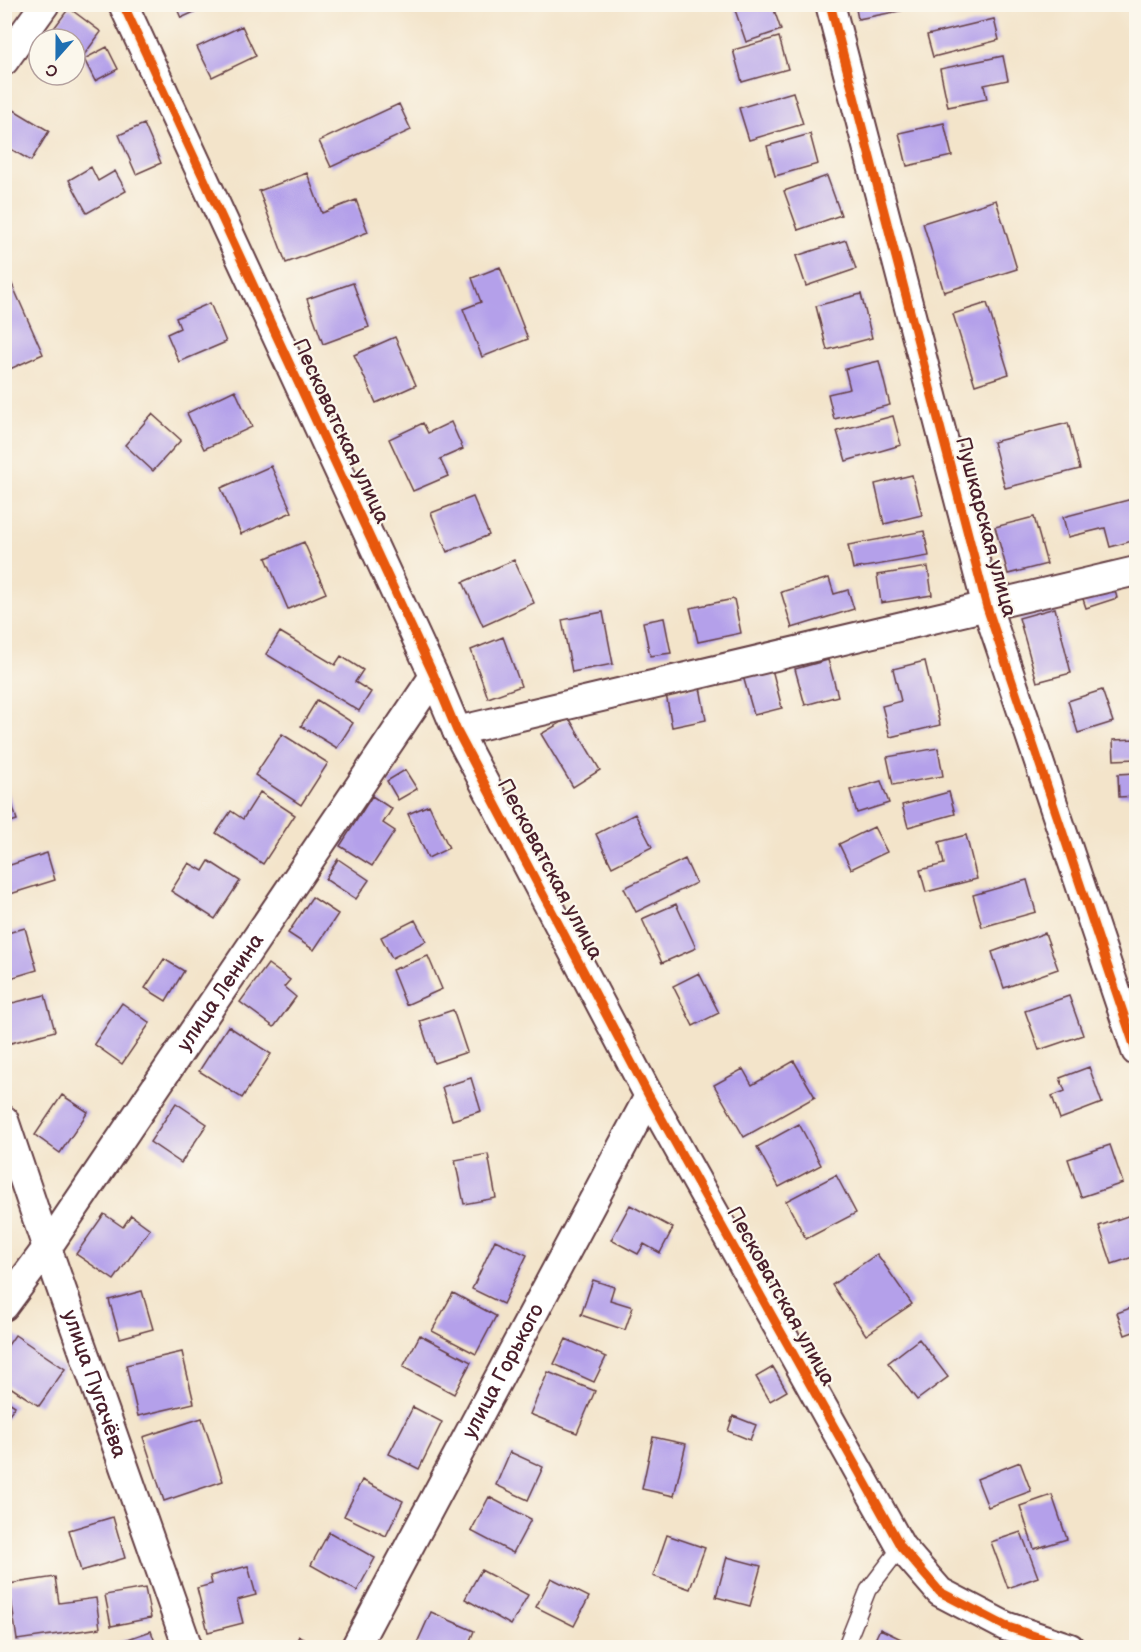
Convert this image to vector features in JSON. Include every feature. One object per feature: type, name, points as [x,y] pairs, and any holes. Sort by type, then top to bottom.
[{"type":"street","points":[[4,61],[45,4]]},
{"type":"street","name":"Песковатская улица","points":[[123,4],[434,676],[457,731],[649,1096],[901,1547],[940,1592],[1005,1626],[1070,1647]]},
{"type":"street","name":"Пушкарская улица","points":[[831,4],[987,607],[1137,1051]]},
{"type":"street","points":[[457,731],[1137,571]]},
{"type":"street","name":"улица Ленина","points":[[4,1306],[47,1248],[434,676]]},
{"type":"street","name":"улица Горького","points":[[355,1647],[649,1096]]},
{"type":"street","name":"улица Пугачёва","points":[[4,1120],[188,1647]]},
{"type":"lane","points":[[845,1647],[868,1590],[901,1547]]},
{"type":"building","points":[[175,4],[212,4],[181,18]]},
{"type":"building","points":[[733,4],[772,4],[781,30],[746,42]]},
{"type":"building","points":[[855,4],[914,4],[915,8],[858,19]]},
{"type":"building","points":[[69,8],[101,32],[87,51],[87,27],[55,27]]},
{"type":"building","points":[[994,19],[999,40],[933,57],[927,35]]},
{"type":"building","points":[[242,26],[256,56],[212,77],[197,47]]},
{"type":"building","points":[[779,37],[788,69],[742,82],[733,50]]},
{"type":"building","points":[[107,47],[118,69],[95,81],[87,65],[87,57]]},
{"type":"building","points":[[1003,56],[1008,80],[984,85],[987,99],[948,107],[940,69]]},
{"type":"building","points":[[793,92],[803,124],[749,140],[739,108]]},
{"type":"building","points":[[4,104],[49,131],[31,161],[4,145]]},
{"type":"building","points":[[399,104],[411,130],[331,167],[319,141]]},
{"type":"building","points":[[944,123],[952,156],[907,166],[899,133]]},
{"type":"building","points":[[144,124],[161,163],[136,174],[119,135]]},
{"type":"building","points":[[810,134],[818,164],[775,176],[767,146]]},
{"type":"building","points":[[91,167],[98,181],[115,171],[126,191],[87,213],[69,180]]},
{"type":"building","points":[[307,173],[322,213],[356,200],[368,232],[286,263],[259,191]]},
{"type":"building","points":[[827,176],[841,215],[798,230],[784,191]]},
{"type":"building","points":[[996,200],[1017,269],[944,292],[923,223]]},
{"type":"building","points":[[846,240],[856,269],[806,286],[796,256]]},
{"type":"building","points":[[500,267],[528,339],[482,357],[463,309],[481,302],[472,278]]},
{"type":"building","points":[[7,273],[43,354],[10,369],[5,357],[5,274]]},
{"type":"building","points":[[353,283],[369,327],[323,344],[307,299]]},
{"type":"building","points":[[861,294],[872,338],[827,350],[816,306]]},
{"type":"building","points":[[210,303],[226,342],[179,362],[167,334],[180,328],[176,318]]},
{"type":"building","points":[[987,303],[1009,374],[975,385],[953,314]]},
{"type":"building","points":[[395,337],[416,385],[376,403],[354,355]]},
{"type":"building","points":[[879,361],[890,405],[834,419],[828,394],[850,389],[845,369]]},
{"type":"building","points":[[235,390],[252,427],[204,449],[187,413]]},
{"type":"building","points":[[152,414],[181,440],[153,471],[125,445]]},
{"type":"building","points":[[893,416],[901,445],[846,461],[837,431]]},
{"type":"building","points":[[451,422],[463,449],[440,459],[448,476],[413,491],[389,439],[423,423],[428,433]]},
{"type":"building","points":[[1068,423],[1080,469],[1005,488],[993,442]]},
{"type":"building","points":[[271,466],[292,512],[241,534],[221,488]]},
{"type":"building","points":[[912,475],[922,515],[884,524],[875,484]]},
{"type":"building","points":[[473,497],[489,535],[447,552],[431,513]]},
{"type":"building","points":[[1136,498],[1136,540],[1110,547],[1105,528],[1068,537],[1063,517]]},
{"type":"building","points":[[1034,517],[1047,564],[1008,574],[995,527]]},
{"type":"building","points":[[924,531],[929,556],[853,569],[848,545]]},
{"type":"building","points":[[304,542],[326,593],[288,609],[266,558]]},
{"type":"building","points":[[514,560],[534,603],[483,626],[463,582]]},
{"type":"building","points":[[928,567],[932,595],[881,603],[877,575]]},
{"type":"building","points":[[829,578],[834,594],[848,590],[854,609],[792,628],[781,592]]},
{"type":"building","points":[[1112,579],[1117,598],[1086,608],[1080,590]]},
{"type":"building","points":[[734,599],[741,633],[698,642],[690,608]]},
{"type":"building","points":[[1055,608],[1071,673],[1037,682],[1019,618]]},
{"type":"building","points":[[603,612],[613,664],[572,672],[562,620]]},
{"type":"building","points":[[664,618],[671,653],[650,656],[643,622]]},
{"type":"building","points":[[280,632],[335,665],[341,656],[363,670],[355,682],[371,692],[359,711],[266,654]]},
{"type":"building","points":[[503,637],[521,686],[488,698],[471,650]]},
{"type":"building","points":[[828,660],[838,696],[805,705],[795,669]]},
{"type":"building","points":[[925,661],[940,725],[890,737],[882,706],[901,701],[893,669]]},
{"type":"building","points":[[772,669],[782,708],[754,715],[743,676]]},
{"type":"building","points":[[700,687],[706,720],[672,727],[666,694]]},
{"type":"building","points":[[1102,690],[1113,722],[1078,733],[1068,701]]},
{"type":"building","points":[[317,700],[353,723],[337,748],[301,726]]},
{"type":"building","points":[[569,718],[600,770],[573,787],[541,734]]},
{"type":"building","points":[[282,734],[328,763],[301,805],[255,775]]},
{"type":"building","points":[[1136,739],[1136,759],[1114,760],[1113,740]]},
{"type":"building","points":[[938,748],[943,776],[893,785],[887,757]]},
{"type":"building","points":[[405,770],[417,789],[398,800],[387,781]]},
{"type":"building","points":[[1136,773],[1136,796],[1119,797],[1118,774]]},
{"type":"building","points":[[881,781],[889,803],[857,813],[850,790]]},
{"type":"building","points":[[8,792],[17,820],[4,824],[4,793]]},
{"type":"building","points":[[260,792],[295,815],[263,864],[216,833],[231,811],[243,819]]},
{"type":"building","points":[[949,792],[955,814],[908,827],[902,805]]},
{"type":"building","points":[[372,796],[392,809],[383,823],[395,831],[372,866],[340,846]]},
{"type":"building","points":[[429,805],[449,848],[428,858],[408,814]]},
{"type":"building","points":[[635,814],[652,847],[612,867],[596,834]]},
{"type":"building","points":[[874,827],[887,852],[851,869],[839,844]]},
{"type":"building","points":[[966,835],[977,879],[926,892],[920,870],[944,864],[939,842]]},
{"type":"building","points":[[47,853],[55,880],[4,896],[4,867]]},
{"type":"building","points":[[338,859],[369,880],[356,899],[325,879]]},
{"type":"building","points":[[685,859],[696,883],[636,912],[624,888]]},
{"type":"building","points":[[209,861],[240,881],[215,919],[171,891],[189,863],[203,871]]},
{"type":"building","points":[[1027,880],[1036,912],[982,927],[973,895]]},
{"type":"building","points":[[312,897],[338,914],[314,950],[288,933]]},
{"type":"building","points":[[676,904],[696,948],[662,963],[642,919]]},
{"type":"building","points":[[415,920],[426,941],[392,958],[381,937]]},
{"type":"building","points":[[25,928],[37,970],[4,980],[4,934]]},
{"type":"building","points":[[1045,933],[1058,969],[1004,988],[992,952]]},
{"type":"building","points":[[428,956],[442,989],[406,1005],[392,970]]},
{"type":"building","points":[[164,959],[184,971],[166,1001],[145,988]]},
{"type":"building","points":[[268,964],[290,980],[284,987],[296,997],[274,1027],[240,1002]]},
{"type":"building","points":[[699,973],[719,1013],[693,1026],[673,986]]},
{"type":"building","points":[[45,995],[55,1031],[11,1043],[4,1018],[4,1005]]},
{"type":"building","points":[[1069,996],[1083,1035],[1039,1050],[1025,1011]]},
{"type":"building","points":[[122,1003],[150,1023],[122,1064],[94,1044]]},
{"type":"building","points":[[453,1010],[467,1052],[434,1063],[420,1021]]},
{"type":"building","points":[[228,1026],[271,1054],[242,1098],[199,1071]]},
{"type":"building","points":[[794,1061],[815,1097],[744,1137],[714,1085],[743,1069],[752,1085]]},
{"type":"building","points":[[1089,1067],[1102,1103],[1060,1119],[1052,1096],[1065,1091],[1060,1078]]},
{"type":"building","points":[[471,1078],[481,1111],[452,1120],[442,1087]]},
{"type":"building","points":[[62,1095],[88,1112],[60,1153],[35,1135]]},
{"type":"building","points":[[176,1103],[207,1124],[181,1163],[150,1142]]},
{"type":"building","points":[[799,1124],[821,1165],[779,1187],[757,1147]]},
{"type":"building","points":[[1110,1145],[1123,1183],[1081,1197],[1068,1159]]},
{"type":"building","points":[[488,1154],[496,1198],[464,1204],[455,1160]]},
{"type":"building","points":[[836,1175],[856,1213],[806,1239],[786,1201]]},
{"type":"building","points":[[630,1205],[673,1228],[660,1253],[644,1244],[638,1254],[611,1240]]},
{"type":"building","points":[[1136,1213],[1136,1256],[1112,1264],[1099,1226]]},
{"type":"building","points":[[104,1214],[123,1227],[131,1215],[150,1229],[114,1280],[76,1254]]},
{"type":"building","points":[[495,1240],[527,1255],[503,1304],[472,1289]]},
{"type":"building","points":[[877,1254],[912,1304],[866,1335],[832,1285]]},
{"type":"building","points":[[593,1280],[614,1287],[610,1300],[633,1307],[625,1330],[581,1315]]},
{"type":"building","points":[[142,1291],[153,1329],[120,1338],[109,1300]]},
{"type":"building","points":[[453,1293],[496,1316],[476,1354],[432,1331]]},
{"type":"building","points":[[1136,1306],[1136,1331],[1125,1335],[1117,1313]]},
{"type":"building","points":[[15,1335],[65,1369],[39,1406],[4,1383],[4,1351]]},
{"type":"building","points":[[420,1335],[471,1362],[454,1394],[403,1367]]},
{"type":"building","points":[[566,1339],[606,1357],[594,1382],[554,1364]]},
{"type":"building","points":[[919,1339],[948,1377],[917,1400],[888,1363]]},
{"type":"building","points":[[182,1352],[194,1403],[138,1416],[126,1365]]},
{"type":"building","points":[[773,1367],[787,1391],[770,1401],[756,1377]]},
{"type":"building","points":[[548,1372],[595,1391],[577,1433],[530,1414]]},
{"type":"building","points":[[4,1399],[15,1406],[4,1421]]},
{"type":"building","points":[[413,1407],[442,1422],[419,1469],[389,1454]]},
{"type":"building","points":[[733,1416],[756,1425],[750,1440],[728,1431]]},
{"type":"building","points":[[202,1418],[223,1481],[164,1501],[143,1437]]},
{"type":"building","points":[[653,1437],[686,1444],[674,1496],[642,1489]]},
{"type":"building","points":[[510,1452],[543,1467],[528,1500],[496,1485]]},
{"type":"building","points":[[1020,1462],[1031,1491],[988,1507],[977,1479]]},
{"type":"building","points":[[362,1480],[403,1501],[386,1536],[344,1516]]},
{"type":"building","points":[[1052,1495],[1067,1539],[1034,1549],[1020,1506]]},
{"type":"building","points":[[489,1497],[531,1519],[513,1553],[471,1531]]},
{"type":"building","points":[[113,1517],[125,1558],[81,1571],[69,1530]]},
{"type":"building","points":[[329,1532],[375,1558],[357,1591],[311,1565]]},
{"type":"building","points":[[1021,1532],[1038,1577],[1008,1588],[991,1542]]},
{"type":"building","points":[[667,1535],[705,1548],[690,1589],[653,1576]]},
{"type":"building","points":[[727,1557],[761,1566],[750,1606],[716,1597]]},
{"type":"building","points":[[248,1566],[256,1595],[237,1600],[243,1623],[208,1632],[197,1588],[212,1584],[210,1576]]},
{"type":"building","points":[[481,1570],[528,1595],[511,1625],[465,1599]]},
{"type":"building","points":[[55,1577],[59,1603],[96,1598],[100,1628],[17,1640],[9,1584]]},
{"type":"building","points":[[551,1578],[589,1597],[574,1626],[536,1607]]},
{"type":"building","points":[[145,1588],[151,1618],[111,1626],[105,1595]]},
{"type":"building","points":[[431,1612],[474,1631],[467,1648],[427,1648],[417,1643]]},
{"type":"building","points":[[880,1629],[920,1648],[871,1648]]},
{"type":"building","points":[[151,1631],[157,1648],[105,1648],[105,1647]]},
{"type":"building","points":[[299,1636],[323,1648],[293,1648]]},
{"type":"cycle path","points":[[123,4],[434,676],[457,731],[649,1096],[901,1547],[940,1592],[1005,1626],[1070,1648]]},
{"type":"cycle path","points":[[830,4],[987,607],[1136,1051]]}]
